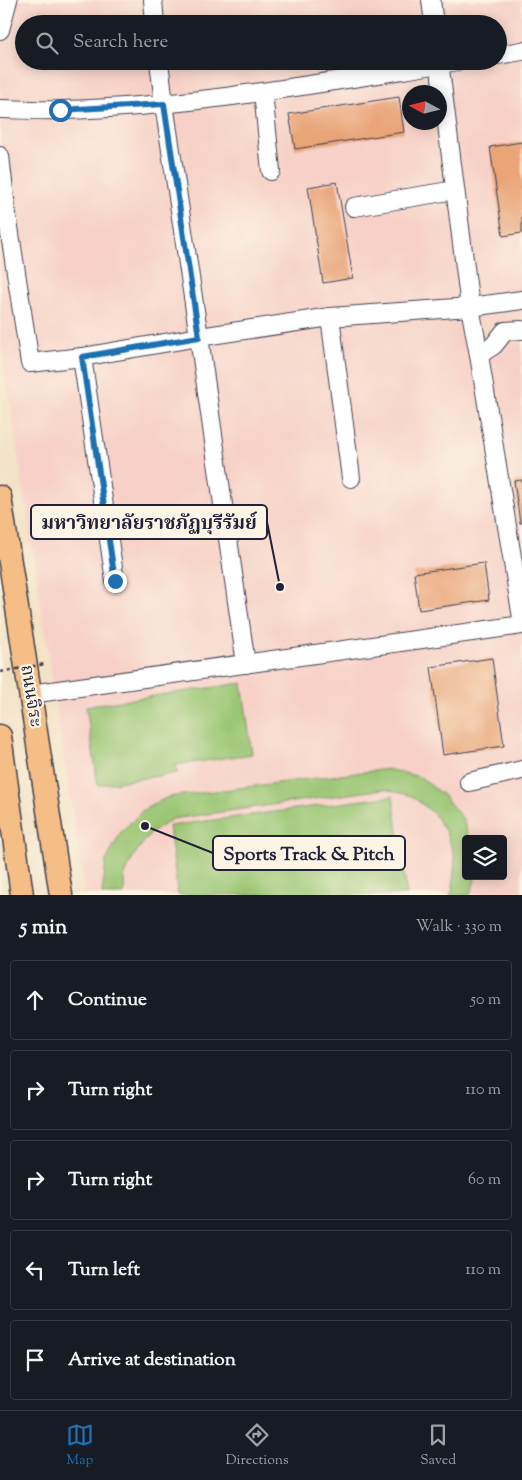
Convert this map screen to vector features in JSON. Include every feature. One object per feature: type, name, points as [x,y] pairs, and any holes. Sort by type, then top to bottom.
[{"type":"main road","name":"ถนนจิระ","points":[[0,497],[60,895]]},
{"type":"main road","name":"ถนนจิระ","points":[[0,736],[8,849],[22,895]]},
{"type":"lane","points":[[0,30],[8,0]]},
{"type":"lane","points":[[153,0],[154,15]]},
{"type":"lane","points":[[431,0],[433,15]]},
{"type":"lane","points":[[507,54],[522,51]]},
{"type":"lane","points":[[160,70],[246,664]]},
{"type":"lane","points":[[0,109],[60,110],[164,104],[263,92],[397,70]]},
{"type":"lane","points":[[440,70],[470,307],[515,534],[522,618]]},
{"type":"lane","points":[[263,92],[271,170]]},
{"type":"lane","points":[[0,156],[6,208],[30,363],[82,357],[330,317],[470,307],[522,300]]},
{"type":"lane","points":[[354,207],[455,190]]},
{"type":"lane","points":[[330,317],[350,478]]},
{"type":"lane","points":[[479,355],[494,345],[505,331],[522,330]]},
{"type":"lane","points":[[82,357],[115,581]]},
{"type":"lane","points":[[30,694],[522,625]]},
{"type":"lane","points":[[469,782],[522,770]]},
{"type":"path","points":[[0,672],[45,664]]},
{"type":"shaded area","points":[[0,0],[522,0],[522,895],[85,895],[0,336]]},
{"type":"green space","points":[[242,683],[252,754],[176,765],[177,773],[98,785],[86,706]]},
{"type":"green space","points":[[387,769],[420,777],[443,795],[463,819],[468,835],[462,835],[462,880],[475,880],[470,895],[450,895],[453,889],[455,857],[446,832],[434,814],[412,796],[384,789],[172,819],[150,834],[134,855],[124,877],[124,895],[102,895],[106,861],[121,832],[143,810],[168,797]]},
{"type":"green space","points":[[393,796],[407,895],[178,895],[169,826]]},
{"type":"building","points":[[399,97],[402,130],[404,132],[295,149],[289,114]]},
{"type":"building","points":[[522,142],[522,233],[503,236],[490,147]]},
{"type":"building","points":[[337,182],[353,278],[323,283],[308,187]]},
{"type":"building","points":[[522,480],[522,523],[520,523],[514,481]]},
{"type":"building","points":[[484,563],[489,600],[419,610],[414,573]]},
{"type":"building","points":[[492,658],[504,746],[443,755],[431,667]]},
{"type":"place","name":"มหาวิทยาลัยราชภัฏบุรีรัมย์","points":[[280,587]]},
{"type":"place","name":"Sports Track & Pitch","points":[[145,826]]},
{"type":"route","points":[[60,110],[164,104],[199,337],[82,357],[115,581]]}]
